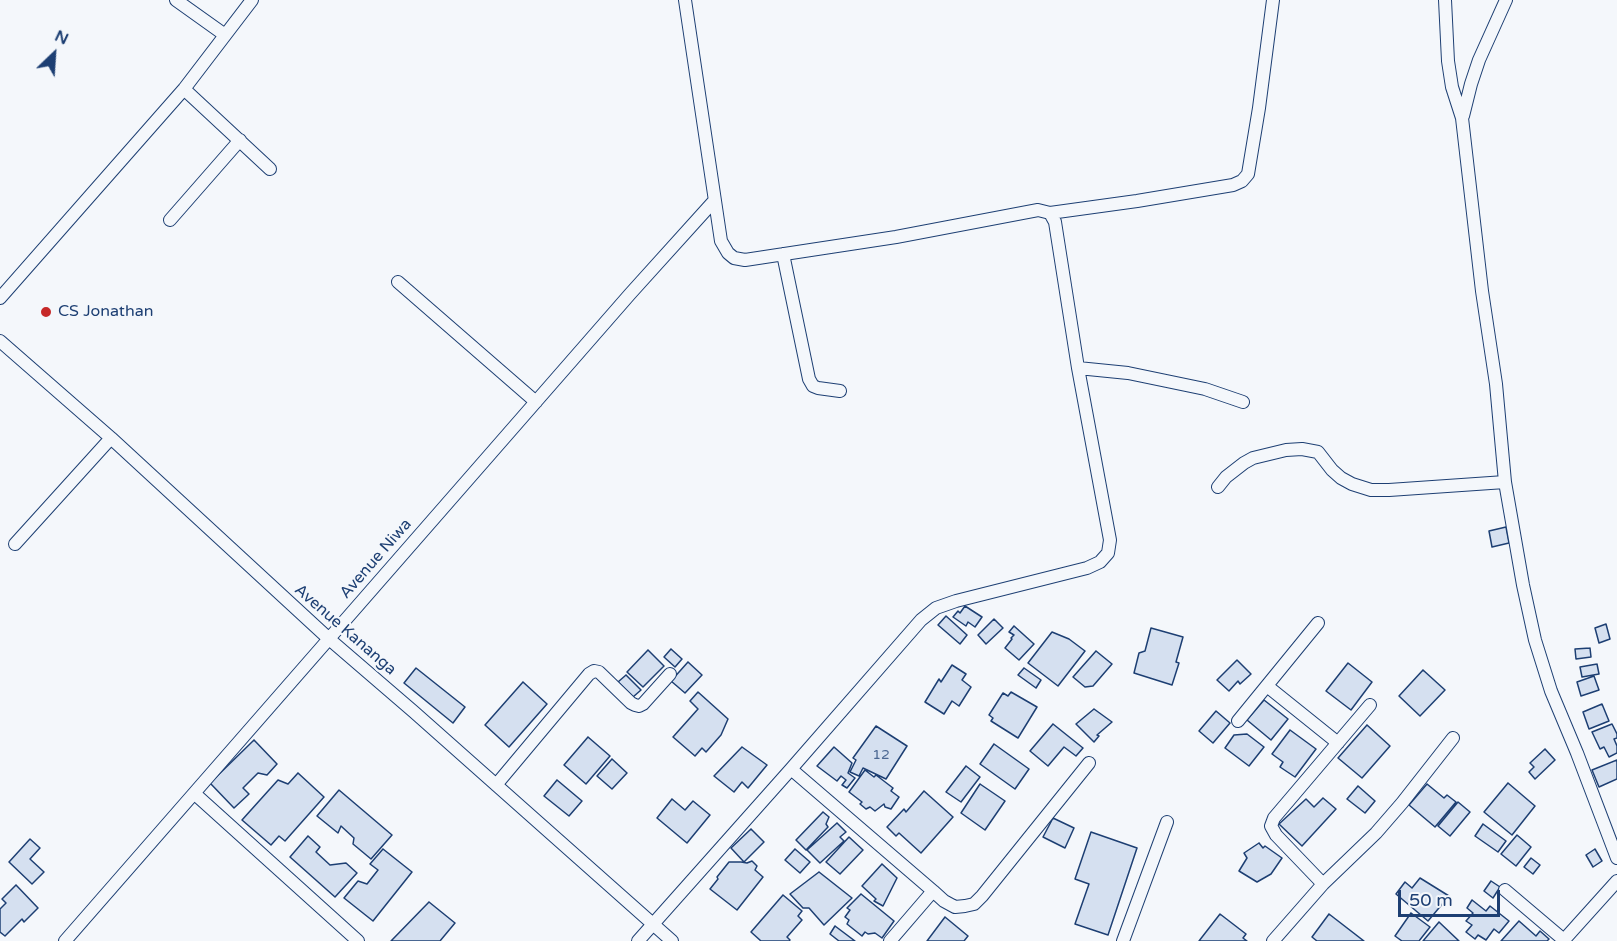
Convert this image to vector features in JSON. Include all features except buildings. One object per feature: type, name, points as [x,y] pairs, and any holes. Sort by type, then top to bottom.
[{"type":"street","points":[[176,0],[225,35]]},
{"type":"street","points":[[0,298],[184,89],[252,0]]},
{"type":"street","points":[[685,0],[721,242],[734,258],[745,261],[896,237],[1038,210],[1050,213],[1137,201],[1233,185],[1242,181],[1248,174],[1250,163],[1273,0]]},
{"type":"street","points":[[1445,0],[1448,61],[1452,87],[1462,117],[1482,291],[1496,384],[1505,482],[1535,640],[1551,691],[1617,858]]},
{"type":"street","points":[[1462,117],[1479,60],[1506,0]]},
{"type":"street","points":[[184,89],[270,169]]},
{"type":"street","points":[[170,220],[240,140]]},
{"type":"street","name":"Avenue Niwa","points":[[70,939],[328,638],[714,201]]},
{"type":"street","points":[[638,941],[921,620],[936,608],[956,601],[1087,568],[1100,562],[1108,553],[1110,540],[1078,368],[1055,222],[1050,213]]},
{"type":"street","points":[[783,254],[809,379],[813,386],[840,391]]},
{"type":"street","points":[[398,282],[536,402]]},
{"type":"street","name":"Avenue Kananga","points":[[0,341],[111,438],[328,638],[672,941]]},
{"type":"street","points":[[1078,368],[1128,373],[1204,389],[1243,402]]},
{"type":"street","points":[[15,544],[111,438]]},
{"type":"street","points":[[1218,487],[1235,470],[1253,458],[1286,450],[1302,449],[1318,452],[1341,478],[1371,490],[1505,482]]},
{"type":"street","points":[[1238,721],[1318,623]]},
{"type":"street","points":[[496,785],[589,674],[594,671],[599,672],[631,703],[639,706],[670,674]]},
{"type":"street","points":[[1267,686],[1338,743]]},
{"type":"street","points":[[1323,884],[1276,835],[1271,826],[1274,818],[1370,705]]},
{"type":"street","points":[[1273,941],[1323,884],[1376,833],[1453,738]]},
{"type":"street","points":[[791,769],[933,891],[955,907],[974,904],[1089,763]]},
{"type":"street","points":[[195,794],[358,941]]},
{"type":"street","points":[[1123,941],[1167,822]]},
{"type":"street","points":[[1505,890],[1564,940],[1617,881]]},
{"type":"street","points":[[890,941],[933,891]]},
{"type":"place","name":"CS Jonathan","points":[[46,312]]}]
